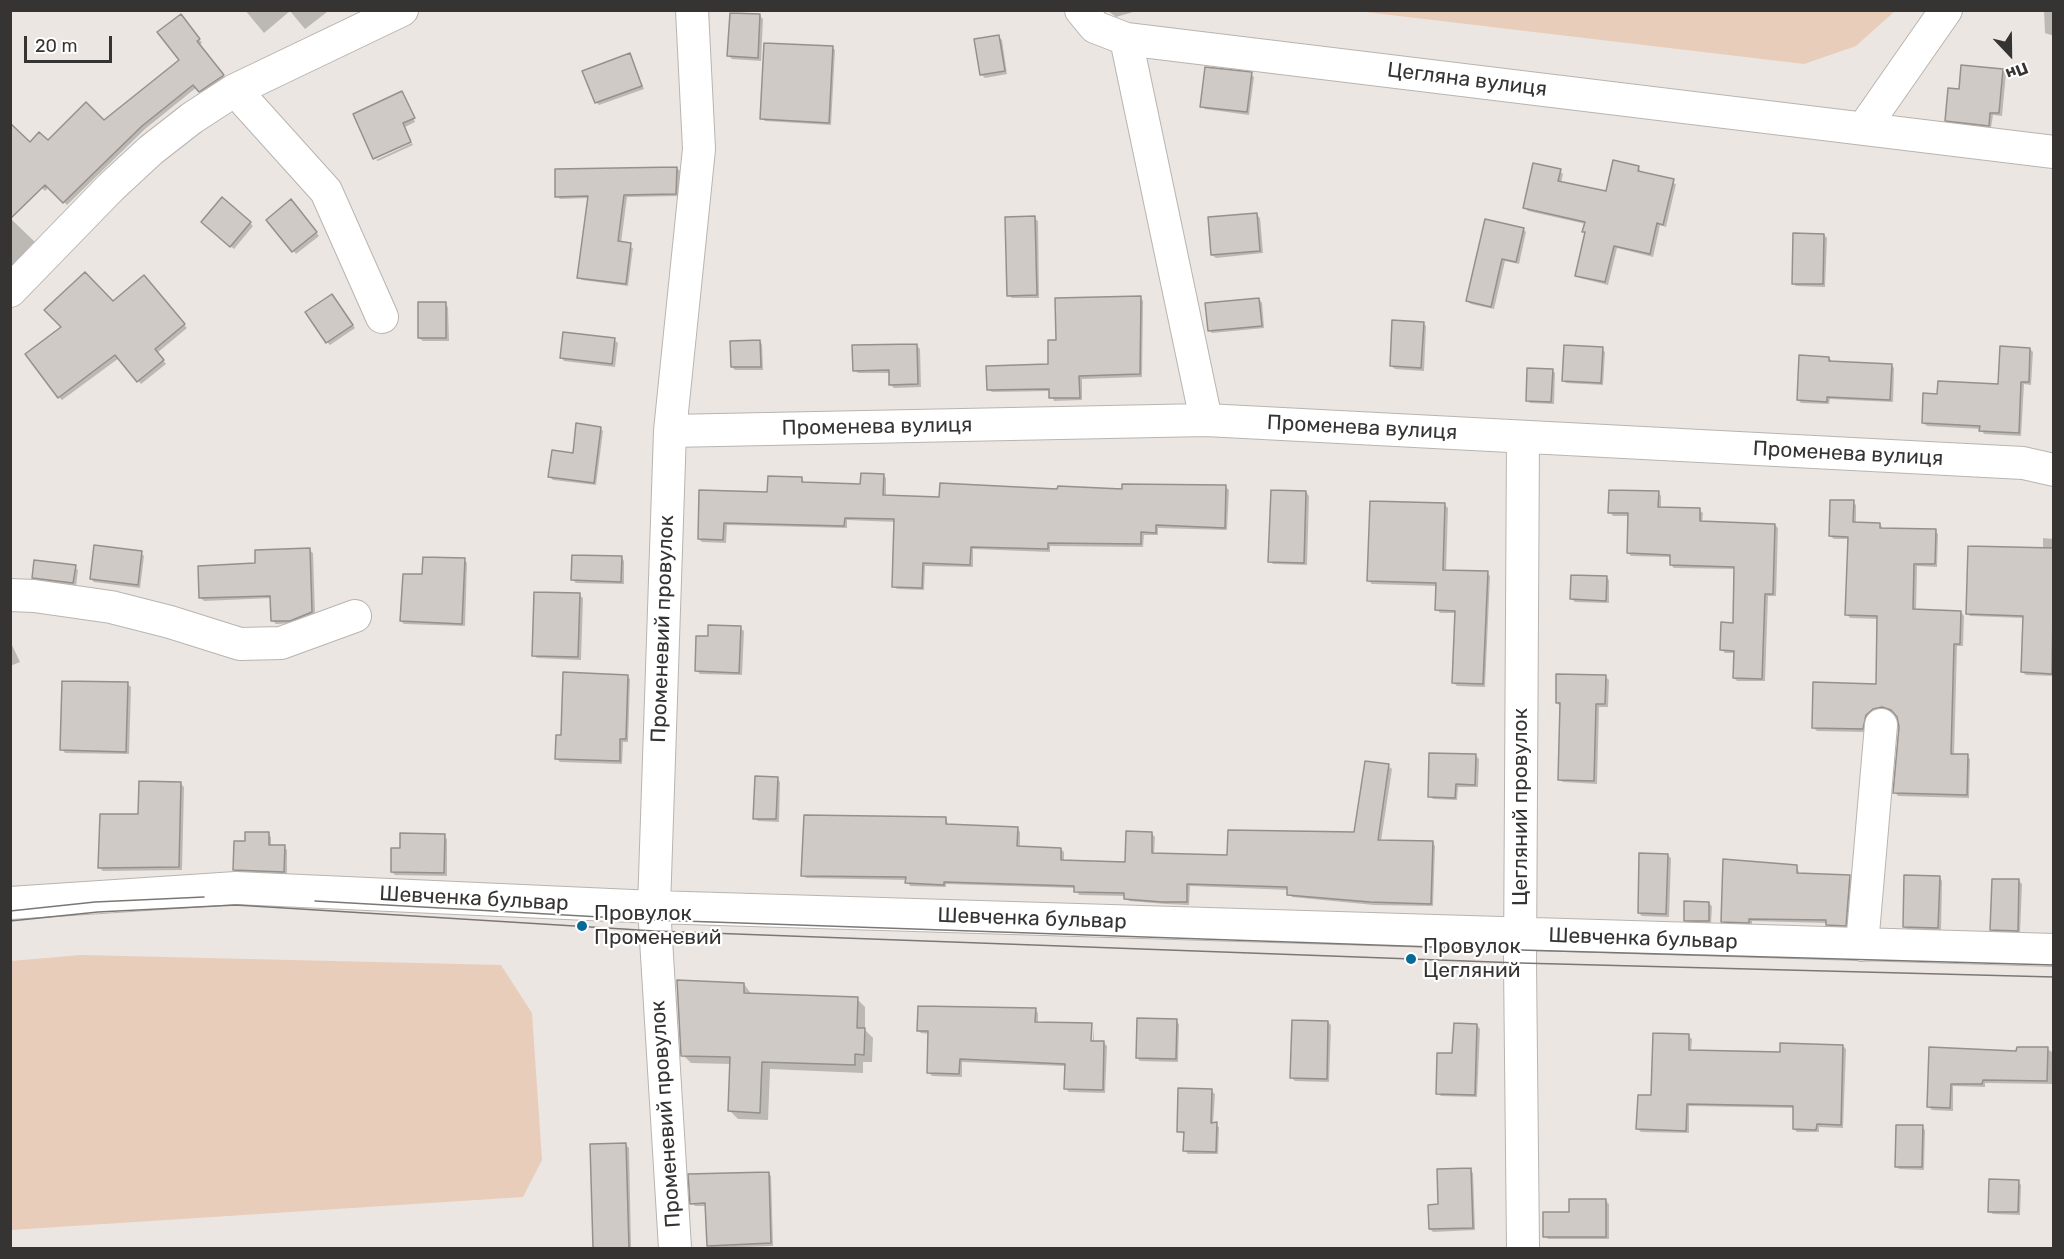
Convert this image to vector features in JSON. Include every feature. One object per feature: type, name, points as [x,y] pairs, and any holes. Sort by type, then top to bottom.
[{"type":"street","points":[[10,291],[151,150],[192,118],[235,90],[402,10]]},
{"type":"street","name":"Променевий провулок","points":[[675,1248],[654,907],[670,431],[699,149],[692,10]]},
{"type":"street","name":"Цегляна вулиця","points":[[1081,10],[1095,27],[1126,39],[2054,152]]},
{"type":"street","points":[[1863,129],[1946,10]]},
{"type":"street","points":[[1126,39],[1206,420]]},
{"type":"street","points":[[235,90],[326,191],[382,317]]},
{"type":"street","name":"Променева вулиця","points":[[670,431],[1206,420],[2023,463],[2054,470]]},
{"type":"street","name":"Цегляний провулок","points":[[1523,437],[1520,935],[1523,1248]]},
{"type":"street","points":[[10,595],[34,596],[111,607],[170,622],[240,645],[281,643],[355,616]]},
{"type":"street","points":[[1862,945],[1881,725]]},
{"type":"street","name":"Шевченка бульвар","points":[[10,903],[236,888],[654,907],[2054,950]]},
{"type":"shaded area","points":[[1357,11],[1895,11],[1856,46],[1804,64]]},
{"type":"shaded area","points":[[81,955],[501,965],[532,1013],[542,1160],[523,1197],[11,1230],[11,961]]},
{"type":"building","points":[[730,13],[760,14],[758,58],[727,56]]},
{"type":"building","points":[[181,14],[200,39],[197,41],[224,75],[199,92],[193,85],[142,126],[63,203],[45,185],[10,219],[10,123],[30,142],[39,132],[48,140],[86,102],[104,120],[179,60],[157,32]]},
{"type":"building","points":[[999,35],[1005,71],[980,75],[974,39]]},
{"type":"building","points":[[764,43],[833,46],[829,123],[760,119]]},
{"type":"building","points":[[630,53],[642,86],[595,103],[582,71]]},
{"type":"building","points":[[1961,65],[2003,69],[1999,113],[1990,113],[1989,126],[1945,121],[1948,88],[1959,89]]},
{"type":"building","points":[[1205,67],[1252,72],[1247,112],[1200,107]]},
{"type":"building","points":[[402,91],[415,118],[403,123],[411,142],[373,159],[353,114]]},
{"type":"building","points":[[1613,160],[1639,166],[1638,171],[1674,179],[1663,225],[1657,223],[1650,254],[1614,246],[1605,282],[1575,276],[1585,232],[1582,232],[1585,222],[1523,208],[1533,163],[1561,169],[1558,181],[1606,191]]},
{"type":"building","points":[[677,167],[676,194],[624,195],[618,241],[631,243],[626,284],[577,278],[588,196],[555,197],[555,169]]},
{"type":"building","points":[[222,197],[251,222],[230,247],[201,222]]},
{"type":"building","points":[[291,199],[317,232],[292,252],[266,220]]},
{"type":"building","points":[[1257,213],[1260,251],[1211,255],[1208,217]]},
{"type":"building","points":[[1035,216],[1037,295],[1007,296],[1005,217]]},
{"type":"building","points":[[1485,219],[1524,228],[1516,262],[1502,259],[1491,307],[1466,301]]},
{"type":"building","points":[[1793,233],[1824,234],[1823,284],[1792,284]]},
{"type":"building","points":[[85,272],[113,301],[144,275],[185,324],[155,349],[164,360],[137,382],[115,355],[58,398],[25,354],[61,327],[44,310]]},
{"type":"building","points":[[332,294],[353,325],[326,343],[305,312]]},
{"type":"building","points":[[1141,296],[1140,374],[1079,376],[1080,398],[1049,398],[1049,389],[987,390],[986,366],[1048,364],[1048,340],[1056,340],[1055,298]]},
{"type":"building","points":[[1259,298],[1262,326],[1208,331],[1205,303]]},
{"type":"building","points":[[418,302],[446,302],[446,338],[418,338]]},
{"type":"building","points":[[1392,320],[1424,322],[1421,368],[1390,366]]},
{"type":"building","points":[[563,332],[615,338],[612,364],[560,358]]},
{"type":"building","points":[[760,340],[761,367],[731,367],[730,341]]},
{"type":"building","points":[[917,344],[918,384],[889,385],[889,370],[853,371],[852,345]]},
{"type":"building","points":[[1564,345],[1603,347],[1601,383],[1562,381]]},
{"type":"building","points":[[2000,346],[2030,348],[2029,382],[2021,382],[2019,433],[1979,431],[1980,426],[1922,423],[1923,393],[1937,394],[1938,381],[1998,384]]},
{"type":"building","points":[[1799,355],[1829,357],[1829,361],[1892,364],[1890,400],[1827,397],[1827,402],[1797,400]]},
{"type":"building","points":[[1527,368],[1553,369],[1551,402],[1526,401]]},
{"type":"building","points":[[576,423],[601,427],[594,483],[548,477],[552,450],[573,453]]},
{"type":"building","points":[[861,473],[884,474],[883,495],[939,497],[940,483],[1057,489],[1058,486],[1122,489],[1122,484],[1226,485],[1225,528],[1156,525],[1156,533],[1141,532],[1141,544],[1048,543],[1048,549],[971,547],[970,565],[923,563],[922,588],[892,587],[894,519],[845,518],[844,526],[724,523],[723,540],[698,539],[699,490],[767,492],[768,476],[802,477],[802,482],[860,484]]},
{"type":"building","points":[[1271,490],[1306,491],[1304,563],[1268,562]]},
{"type":"building","points":[[1609,490],[1659,491],[1658,507],[1700,508],[1700,521],[1775,524],[1773,594],[1765,594],[1762,679],[1733,678],[1734,651],[1720,650],[1721,622],[1733,623],[1734,567],[1670,565],[1670,555],[1627,553],[1628,513],[1608,513]]},
{"type":"building","points":[[1830,500],[1854,500],[1853,522],[1880,523],[1880,528],[1936,529],[1935,564],[1914,564],[1913,609],[1961,611],[1960,644],[1954,644],[1951,754],[1968,754],[1967,795],[1893,793],[1899,727],[1897,717],[1891,710],[1882,707],[1873,709],[1866,715],[1863,729],[1812,728],[1813,682],[1876,684],[1877,616],[1845,615],[1848,537],[1829,536]]},
{"type":"building","points":[[1370,501],[1445,503],[1443,570],[1488,571],[1483,684],[1452,683],[1455,611],[1435,610],[1436,583],[1367,581]]},
{"type":"building","points":[[94,545],[142,551],[138,585],[90,579]]},
{"type":"building","points":[[1968,546],[2054,548],[2052,674],[2021,672],[2023,616],[1966,614]]},
{"type":"building","points":[[310,548],[312,612],[290,621],[271,621],[270,596],[199,598],[198,566],[255,563],[255,550]]},
{"type":"building","points":[[572,555],[622,556],[621,582],[571,580]]},
{"type":"building","points":[[423,557],[465,558],[462,624],[400,621],[403,574],[422,574]]},
{"type":"building","points":[[34,560],[76,565],[73,583],[32,578]]},
{"type":"building","points":[[1571,575],[1607,576],[1606,601],[1570,599]]},
{"type":"building","points":[[534,592],[580,593],[578,657],[532,656]]},
{"type":"building","points":[[708,625],[741,626],[739,673],[695,671],[696,636],[708,636]]},
{"type":"building","points":[[563,672],[628,675],[626,739],[620,739],[620,761],[555,759],[556,735],[561,735]]},
{"type":"building","points":[[1556,674],[1606,675],[1605,704],[1596,704],[1594,781],[1558,780],[1560,703],[1556,703]]},
{"type":"building","points":[[62,681],[128,682],[126,752],[60,750]]},
{"type":"building","points":[[1429,753],[1476,754],[1475,785],[1456,784],[1455,798],[1428,797]]},
{"type":"building","points":[[1365,761],[1389,764],[1378,840],[1433,841],[1431,904],[1370,902],[1287,895],[1287,887],[1187,884],[1187,902],[1162,902],[1124,899],[1124,893],[1074,892],[1074,886],[944,882],[944,885],[905,883],[906,877],[801,876],[804,815],[946,817],[946,824],[1018,827],[1017,846],[1061,848],[1061,860],[1125,862],[1126,831],[1152,832],[1152,853],[1227,855],[1228,830],[1354,832]]},
{"type":"building","points":[[755,776],[778,777],[776,819],[753,819]]},
{"type":"building","points":[[139,781],[181,782],[179,867],[98,868],[100,814],[138,814]]},
{"type":"building","points":[[245,832],[269,832],[269,845],[285,845],[284,872],[233,870],[234,841],[245,841]]},
{"type":"building","points":[[400,833],[445,834],[444,873],[391,872],[391,848],[400,848]]},
{"type":"building","points":[[1639,853],[1668,854],[1666,914],[1638,913]]},
{"type":"building","points":[[1723,859],[1797,865],[1797,873],[1850,875],[1846,926],[1826,925],[1826,920],[1749,919],[1749,923],[1721,922]]},
{"type":"building","points":[[1904,875],[1940,876],[1938,928],[1903,927]]},
{"type":"building","points":[[1992,879],[2019,879],[2018,931],[1990,930]]},
{"type":"building","points":[[1684,901],[1709,902],[1709,921],[1684,921]]},
{"type":"building","points":[[677,980],[744,983],[744,993],[858,997],[857,1028],[865,1028],[864,1055],[855,1054],[855,1065],[762,1062],[760,1113],[728,1111],[730,1057],[681,1056]]},
{"type":"building","points":[[918,1006],[1036,1008],[1035,1022],[1092,1023],[1091,1041],[1104,1041],[1103,1090],[1064,1089],[1065,1064],[960,1059],[959,1074],[927,1073],[928,1031],[917,1031]]},
{"type":"building","points":[[1137,1018],[1177,1019],[1176,1059],[1136,1058]]},
{"type":"building","points":[[1292,1020],[1328,1021],[1327,1079],[1290,1078]]},
{"type":"building","points":[[1454,1023],[1477,1024],[1475,1095],[1436,1094],[1437,1053],[1452,1053]]},
{"type":"building","points":[[1653,1033],[1689,1034],[1689,1050],[1780,1052],[1780,1043],[1843,1045],[1841,1125],[1817,1124],[1816,1130],[1793,1129],[1793,1106],[1687,1104],[1686,1131],[1636,1129],[1638,1095],[1651,1095]]},
{"type":"building","points":[[1929,1047],[2016,1051],[2017,1047],[2048,1047],[2047,1081],[1983,1080],[1982,1084],[1951,1084],[1950,1108],[1927,1107]]},
{"type":"building","points":[[1178,1088],[1212,1089],[1211,1123],[1217,1122],[1216,1152],[1183,1151],[1184,1132],[1177,1132]]},
{"type":"building","points":[[1896,1125],[1923,1125],[1922,1167],[1895,1167]]},
{"type":"building","points":[[626,1143],[629,1248],[593,1248],[590,1144]]},
{"type":"building","points":[[1471,1168],[1473,1228],[1429,1229],[1428,1205],[1438,1204],[1437,1169]]},
{"type":"building","points":[[769,1172],[771,1243],[707,1246],[705,1203],[690,1204],[688,1174]]},
{"type":"building","points":[[1989,1179],[2019,1180],[2018,1212],[1988,1212]]},
{"type":"building","points":[[1569,1199],[1606,1199],[1606,1237],[1543,1237],[1543,1212],[1569,1212]]},
{"type":"tram line","points":[[10,911],[95,902],[204,897]]},
{"type":"tram line","points":[[315,901],[654,920],[1520,950],[2054,965]]},
{"type":"tram line","points":[[10,921],[98,912],[236,905],[655,931],[1520,963],[2054,977]]},
{"type":"place","name":"Провулок Променевий","points":[[582,926]]},
{"type":"place","name":"Провулок Цегляний","points":[[1411,959]]}]
